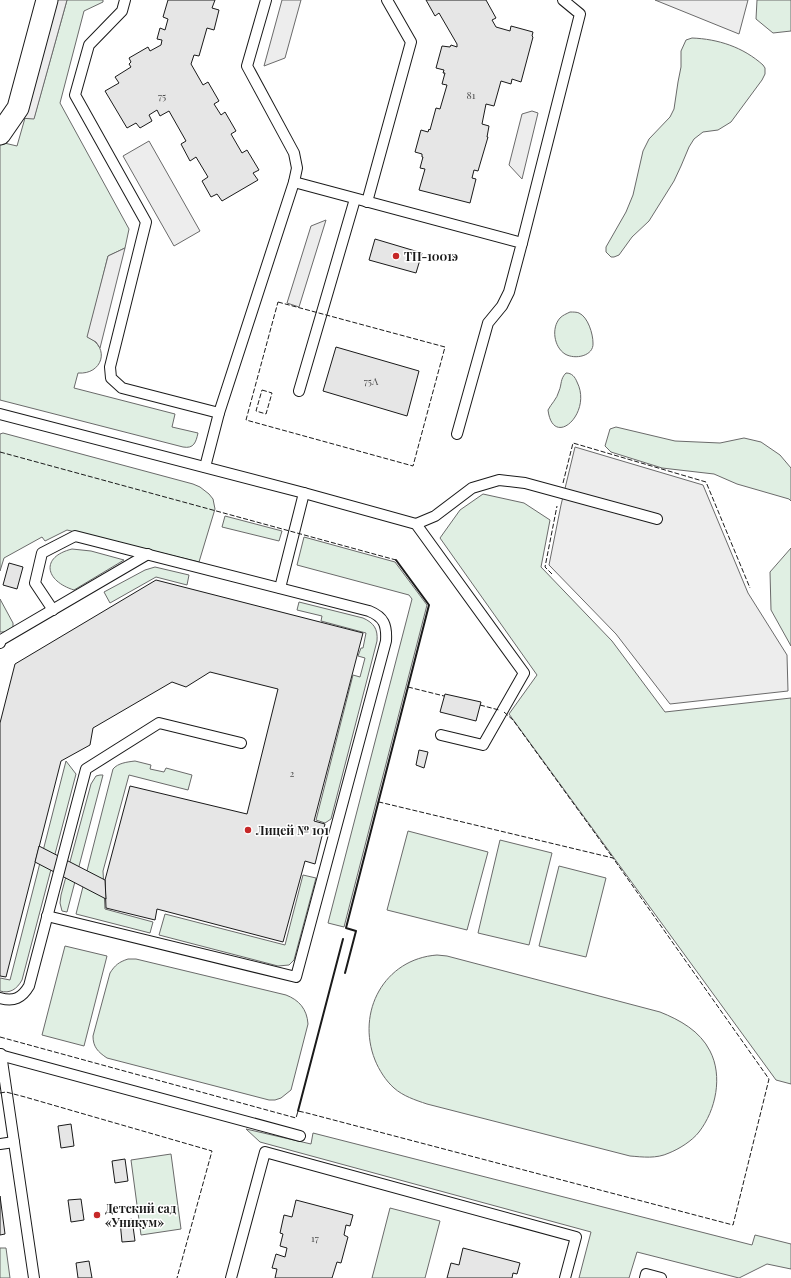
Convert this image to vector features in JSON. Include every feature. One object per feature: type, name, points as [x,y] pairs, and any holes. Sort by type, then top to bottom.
[{"type":"street","points":[[0,134],[18,108],[46,0]]},
{"type":"lane","points":[[125,0],[122,11],[89,45],[75,95],[146,222],[110,367],[111,378],[122,388],[219,413]]},
{"type":"lane","points":[[204,467],[219,413],[294,182],[297,168],[294,153],[247,66],[266,0]]},
{"type":"lane","points":[[367,202],[411,42],[387,0]]},
{"type":"lane","points":[[457,434],[488,323],[502,306],[509,292],[580,14],[563,0]]},
{"type":"lane","points":[[294,182],[522,243]]},
{"type":"lane","points":[[299,391],[355,198]]},
{"type":"lane","points":[[0,414],[304,493],[416,524],[435,516],[472,488],[499,480],[526,483],[657,519]]},
{"type":"lane","points":[[280,588],[304,493]]},
{"type":"lane","points":[[416,524],[524,673],[483,745],[441,735]]},
{"type":"lane","points":[[47,916],[296,977],[384,648],[387,629],[380,617],[369,610],[75,536],[42,553],[35,583],[53,610]]},
{"type":"lane","points":[[0,643],[1,640],[148,554]]},
{"type":"lane","points":[[0,998],[13,1000],[19,998],[28,986],[86,769],[159,723],[241,743]]},
{"type":"lane","points":[[34,1278],[1,1054],[300,1136]]},
{"type":"lane","points":[[0,1144],[14,1142]]},
{"type":"lane","points":[[231,1278],[265,1152],[576,1237],[565,1278]]},
{"type":"lane","points":[[645,1278],[646,1274],[661,1278]]},
{"type":"green space","points":[[67,0],[103,0],[103,2],[84,11],[60,103],[129,229],[125,248],[108,256],[88,337],[100,348],[101,360],[93,370],[78,373],[74,388],[175,414],[172,427],[198,433],[194,444],[190,447],[183,447],[0,400],[0,142],[17,146],[25,118],[34,118]]},
{"type":"green space","points":[[757,0],[791,0],[791,31],[773,33],[756,19]]},
{"type":"green space","points":[[692,38],[721,42],[739,49],[763,65],[765,68],[765,74],[731,122],[718,130],[703,132],[694,139],[674,181],[649,221],[632,237],[619,255],[611,257],[606,252],[606,247],[626,212],[633,195],[643,151],[649,139],[670,117],[674,109],[681,67],[681,51],[686,40]]},
{"type":"green space","points":[[570,312],[578,313],[585,318],[593,339],[590,351],[579,357],[569,356],[561,351],[555,337],[555,327],[557,322],[561,317]]},
{"type":"green space","points":[[566,373],[573,376],[577,382],[581,394],[580,405],[576,415],[570,423],[564,427],[557,427],[551,422],[548,410],[557,396],[562,379]]},
{"type":"green space","points":[[616,427],[675,441],[720,443],[744,438],[761,442],[780,455],[791,468],[791,501],[789,499],[737,484],[714,474],[662,468],[611,452],[605,446],[610,429]]},
{"type":"green space","points":[[3,433],[200,487],[213,499],[215,509],[199,562],[67,530],[45,541],[42,537],[4,558],[0,571],[0,434]]},
{"type":"green space","points":[[483,494],[524,503],[550,520],[541,567],[612,641],[665,712],[791,698],[791,1084],[776,1080],[509,714],[537,675],[440,538],[460,510]]},
{"type":"green space","points":[[225,516],[282,531],[279,541],[222,527]]},
{"type":"green space","points":[[304,537],[395,562],[427,605],[344,927],[328,923],[412,599],[409,595],[297,565]]},
{"type":"green space","points":[[791,548],[791,646],[771,610],[770,572]]},
{"type":"green space","points":[[72,549],[91,551],[124,560],[74,590],[57,581],[52,575],[50,569],[51,563],[55,558]]},
{"type":"green space","points":[[155,567],[189,575],[187,585],[156,577],[110,603],[104,592],[145,570]]},
{"type":"green space","points":[[0,599],[13,623],[13,627],[11,630],[0,632]]},
{"type":"green space","points":[[299,602],[363,618],[373,624],[377,633],[377,641],[331,819],[325,823],[316,820],[353,675],[360,677],[365,658],[358,656],[361,648],[363,648],[366,633],[321,621],[322,616],[297,610]]},
{"type":"green space","points":[[66,761],[76,774],[22,980],[13,990],[7,992],[0,991],[0,978],[10,980]]},
{"type":"green space","points":[[135,761],[151,765],[150,769],[164,772],[166,768],[192,775],[188,790],[129,775],[103,871],[105,909],[153,922],[150,933],[76,914],[113,769],[120,764]]},
{"type":"green space","points":[[103,775],[67,912],[62,911],[60,903],[61,895],[91,784],[96,776]]},
{"type":"green space","points":[[408,831],[488,852],[467,930],[387,910]]},
{"type":"green space","points":[[500,840],[552,853],[529,945],[478,933]]},
{"type":"green space","points":[[559,866],[606,878],[586,957],[539,946]]},
{"type":"green space","points":[[303,875],[316,878],[294,960],[289,965],[278,966],[159,935],[165,914],[285,945]]},
{"type":"green space","points":[[65,946],[107,956],[84,1046],[42,1035]]},
{"type":"green space","points":[[437,955],[447,956],[660,1012],[689,1027],[706,1044],[714,1061],[716,1071],[716,1093],[710,1114],[705,1123],[693,1139],[664,1155],[654,1157],[630,1156],[427,1104],[401,1093],[386,1079],[375,1060],[370,1042],[369,1024],[372,1007],[379,991],[389,977],[402,966],[418,959]]},
{"type":"green space","points":[[128,959],[136,959],[286,995],[298,1002],[306,1014],[308,1024],[291,1090],[281,1098],[269,1100],[107,1058],[101,1054],[95,1046],[93,1036],[110,973],[118,964]]},
{"type":"green space","points":[[246,1129],[311,1144],[313,1133],[752,1245],[755,1235],[791,1244],[791,1269],[767,1264],[739,1278],[637,1252],[629,1278],[579,1278],[591,1232],[260,1142]]},
{"type":"green space","points":[[171,1154],[181,1229],[141,1235],[131,1160]]},
{"type":"green space","points":[[390,1208],[440,1221],[425,1278],[372,1278]]},
{"type":"green space","points":[[0,1248],[6,1248],[10,1278],[0,1278]]},
{"type":"shaded area","points":[[52,0],[67,0],[34,119],[19,118]]},
{"type":"shaded area","points":[[282,0],[301,0],[285,58],[264,66]]},
{"type":"shaded area","points":[[655,0],[748,0],[739,34]]},
{"type":"shaded area","points":[[532,111],[538,113],[522,179],[509,165],[522,114]]},
{"type":"shaded area","points":[[149,141],[200,231],[174,246],[123,156]]},
{"type":"shaded area","points":[[326,220],[299,307],[287,303],[311,226]]},
{"type":"shaded area","points":[[125,248],[100,348],[96,342],[87,337],[108,256]]},
{"type":"shaded area","points":[[575,447],[703,485],[748,593],[787,655],[788,691],[670,704],[616,634],[549,565]]},
{"type":"building","points":[[168,0],[215,0],[212,8],[219,10],[214,30],[207,28],[199,56],[194,55],[191,64],[203,85],[208,82],[219,101],[214,104],[221,115],[225,112],[236,131],[231,134],[242,153],[247,150],[259,170],[253,173],[258,180],[222,201],[217,194],[211,197],[202,181],[208,177],[196,157],[190,161],[181,144],[186,141],[169,111],[160,116],[157,110],[149,115],[152,121],[140,128],[136,123],[127,128],[105,91],[119,83],[115,77],[131,67],[129,64],[131,62],[129,58],[148,47],[150,51],[161,45],[162,40],[157,39],[160,28],[165,30],[168,19],[163,17]]},
{"type":"building","points":[[426,0],[486,0],[496,18],[492,20],[496,27],[510,31],[511,26],[533,32],[521,82],[512,79],[511,84],[501,81],[494,106],[486,104],[482,124],[489,126],[488,137],[478,171],[474,170],[472,178],[476,179],[470,203],[419,190],[425,169],[420,168],[423,157],[422,154],[415,152],[421,130],[428,132],[429,129],[430,130],[436,108],[440,109],[447,85],[442,84],[445,73],[443,73],[444,70],[436,68],[442,46],[450,47],[451,45],[457,47],[457,44],[439,13],[435,16]]},
{"type":"building","name":"ТП-1001э","points":[[375,239],[422,253],[416,273],[369,260]]},
{"type":"building","points":[[336,347],[419,371],[407,416],[323,391]]},
{"type":"building","points":[[9,563],[23,567],[17,589],[3,585]]},
{"type":"building","points":[[156,580],[363,633],[314,821],[325,824],[315,864],[305,861],[283,942],[157,909],[155,920],[106,908],[105,880],[130,786],[247,814],[278,689],[210,672],[186,687],[172,682],[93,728],[90,745],[61,761],[6,977],[0,976],[0,723],[15,664]]},
{"type":"building","points":[[445,694],[481,702],[476,721],[440,712]]},
{"type":"building","points":[[419,750],[428,752],[424,768],[416,765]]},
{"type":"building","points":[[39,846],[105,880],[106,899],[35,862]]},
{"type":"building","points":[[71,1124],[74,1146],[61,1148],[58,1126]]},
{"type":"building","points":[[125,1159],[128,1181],[115,1183],[112,1161]]},
{"type":"building","points":[[0,1196],[5,1234],[0,1235]]},
{"type":"building","points":[[81,1199],[84,1220],[71,1222],[68,1200]]},
{"type":"building","points":[[296,1200],[353,1215],[350,1226],[346,1225],[344,1235],[348,1237],[341,1263],[337,1262],[332,1278],[275,1278],[277,1269],[272,1268],[276,1254],[285,1257],[287,1248],[280,1246],[283,1234],[280,1233],[284,1215],[292,1217]]},
{"type":"building","points":[[132,1219],[135,1241],[122,1242],[120,1221]]},
{"type":"building","points":[[463,1248],[520,1263],[517,1274],[513,1273],[512,1278],[447,1278],[451,1263],[459,1265]]},
{"type":"building","points":[[89,1261],[92,1278],[78,1278],[76,1263]]},
{"type":"fence","points":[[278,302],[445,347],[413,466],[246,420],[278,302]]},
{"type":"fence","points":[[262,390],[272,393],[266,414],[256,411],[262,390]]},
{"type":"fence","points":[[563,483],[573,443],[706,482],[750,588]]},
{"type":"fence","points":[[0,452],[396,560]]},
{"type":"fence","points":[[552,574],[545,567],[557,506]]},
{"type":"fence","points":[[408,687],[444,696]]},
{"type":"fence","points":[[480,705],[499,710]]},
{"type":"fence","points":[[504,712],[513,720],[613,858]]},
{"type":"fence","points":[[0,1037],[296,1118],[298,1111],[307,1113],[733,1225],[769,1079],[613,858],[379,802]]},
{"type":"fence","points":[[0,1093],[6,1092],[25,1097],[212,1151],[177,1278]]},
{"type":"wall","points":[[345,973],[356,931],[346,928],[429,605],[396,560]]},
{"type":"wall","points":[[298,1111],[343,939]]},
{"type":"place","name":"ТП-1001э","points":[[396,256]]},
{"type":"place","name":"Лицей № 101","points":[[248,830]]},
{"type":"place","name":"Детский сад «Уникум»","points":[[97,1215]]}]
